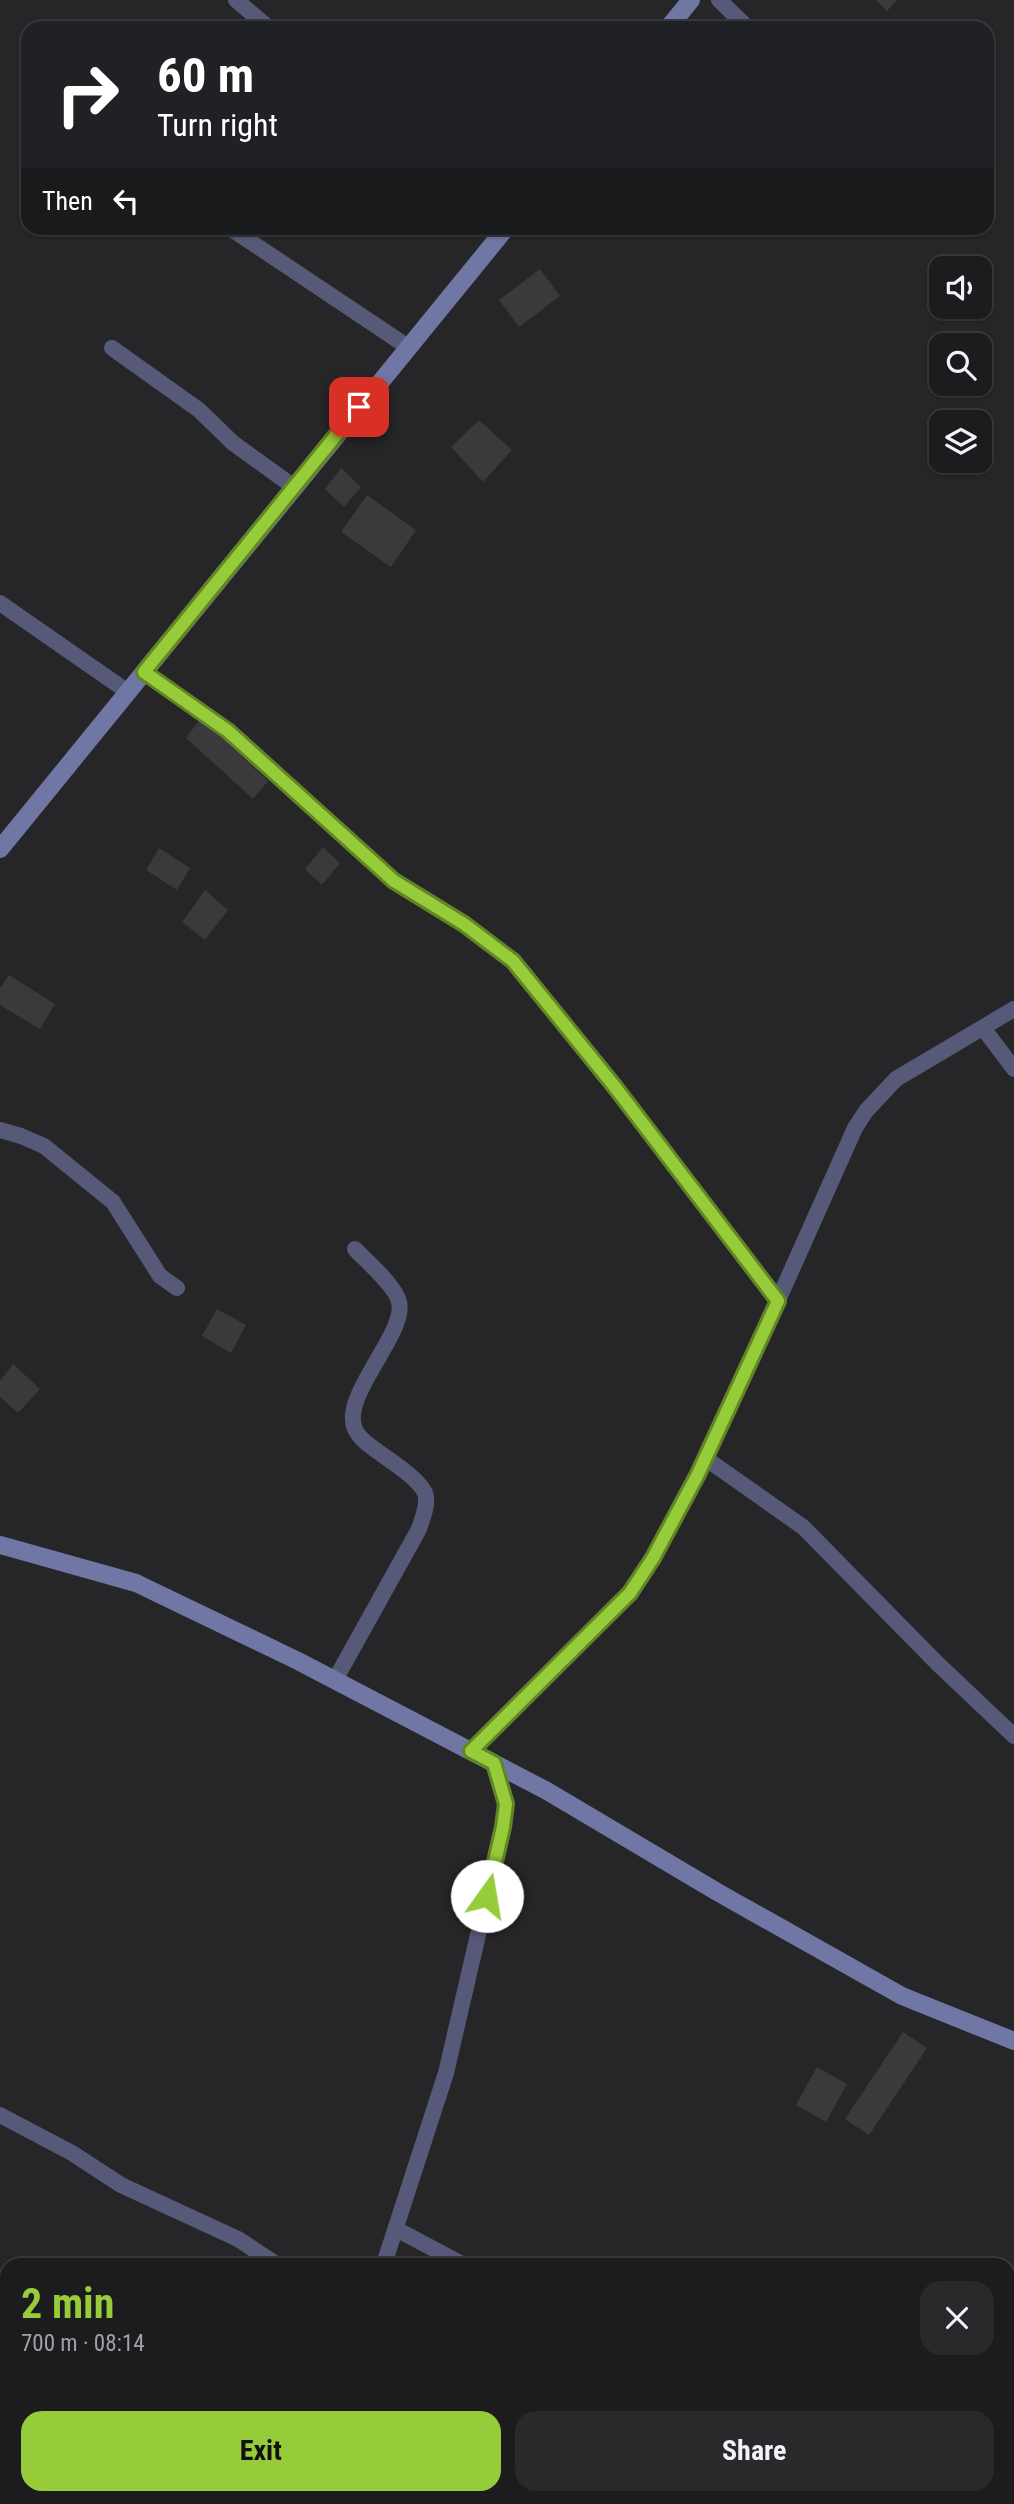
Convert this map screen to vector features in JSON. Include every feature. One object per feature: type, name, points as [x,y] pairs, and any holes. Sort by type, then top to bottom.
[{"type":"main road","points":[[674,21],[691,0]]},
{"type":"main road","points":[[0,849],[500,235]]},
{"type":"main road","points":[[0,1545],[136,1583],[335,1680],[494,1763],[902,1996],[1014,2041]]},
{"type":"street","points":[[236,0],[261,21]]},
{"type":"street","points":[[719,0],[741,21]]},
{"type":"street","points":[[240,235],[408,347]]},
{"type":"street","points":[[112,348],[199,410],[233,443],[294,487]]},
{"type":"street","points":[[0,603],[128,692]]},
{"type":"street","points":[[144,672],[228,731],[394,881],[464,924],[513,961],[615,1087],[778,1301]]},
{"type":"street","points":[[471,1751],[630,1593],[653,1558],[705,1458],[855,1128],[866,1111],[896,1079],[1014,1009]]},
{"type":"street","points":[[983,1028],[1014,1069]]},
{"type":"street","points":[[0,1130],[44,1146],[113,1202],[160,1276],[177,1288]]},
{"type":"street","points":[[335,1680],[419,1529],[425,1511],[426,1495],[418,1482],[364,1441],[355,1430],[351,1417],[358,1396],[398,1319],[399,1302],[389,1285],[355,1249]]},
{"type":"street","points":[[705,1458],[803,1527],[937,1663],[1014,1736]]},
{"type":"street","points":[[386,2258],[446,2073],[503,1827],[506,1804],[494,1763]]},
{"type":"street","points":[[0,2115],[72,2153],[121,2185],[238,2239],[267,2258]]},
{"type":"street","points":[[396,2229],[451,2258]]},
{"type":"building","points":[[876,0],[897,0],[887,11]]},
{"type":"building","points":[[540,269],[560,296],[519,327],[499,300]]},
{"type":"building","points":[[479,420],[512,450],[483,482],[451,447]]},
{"type":"building","points":[[341,468],[361,487],[344,507],[325,489]]},
{"type":"building","points":[[367,495],[416,530],[391,567],[341,532]]},
{"type":"building","points":[[201,718],[268,781],[253,799],[186,738]]},
{"type":"building","points":[[323,847],[340,863],[322,885],[305,869]]},
{"type":"building","points":[[159,848],[190,868],[177,890],[146,870]]},
{"type":"building","points":[[205,890],[228,910],[205,940],[182,922]]},
{"type":"building","points":[[9,975],[55,1004],[40,1029],[0,1005],[0,988]]},
{"type":"building","points":[[217,1309],[246,1325],[231,1353],[202,1336]]},
{"type":"building","points":[[13,1364],[40,1389],[18,1413],[0,1397],[0,1381]]},
{"type":"building","points":[[903,2032],[927,2048],[869,2135],[845,2119]]},
{"type":"building","points":[[817,2067],[847,2084],[826,2122],[796,2105]]},
{"type":"route","points":[[359,407],[144,672],[228,731],[394,881],[464,924],[513,961],[615,1087],[778,1301],[698,1474],[653,1558],[630,1593],[471,1751],[494,1763],[506,1804],[487,1896]]}]
